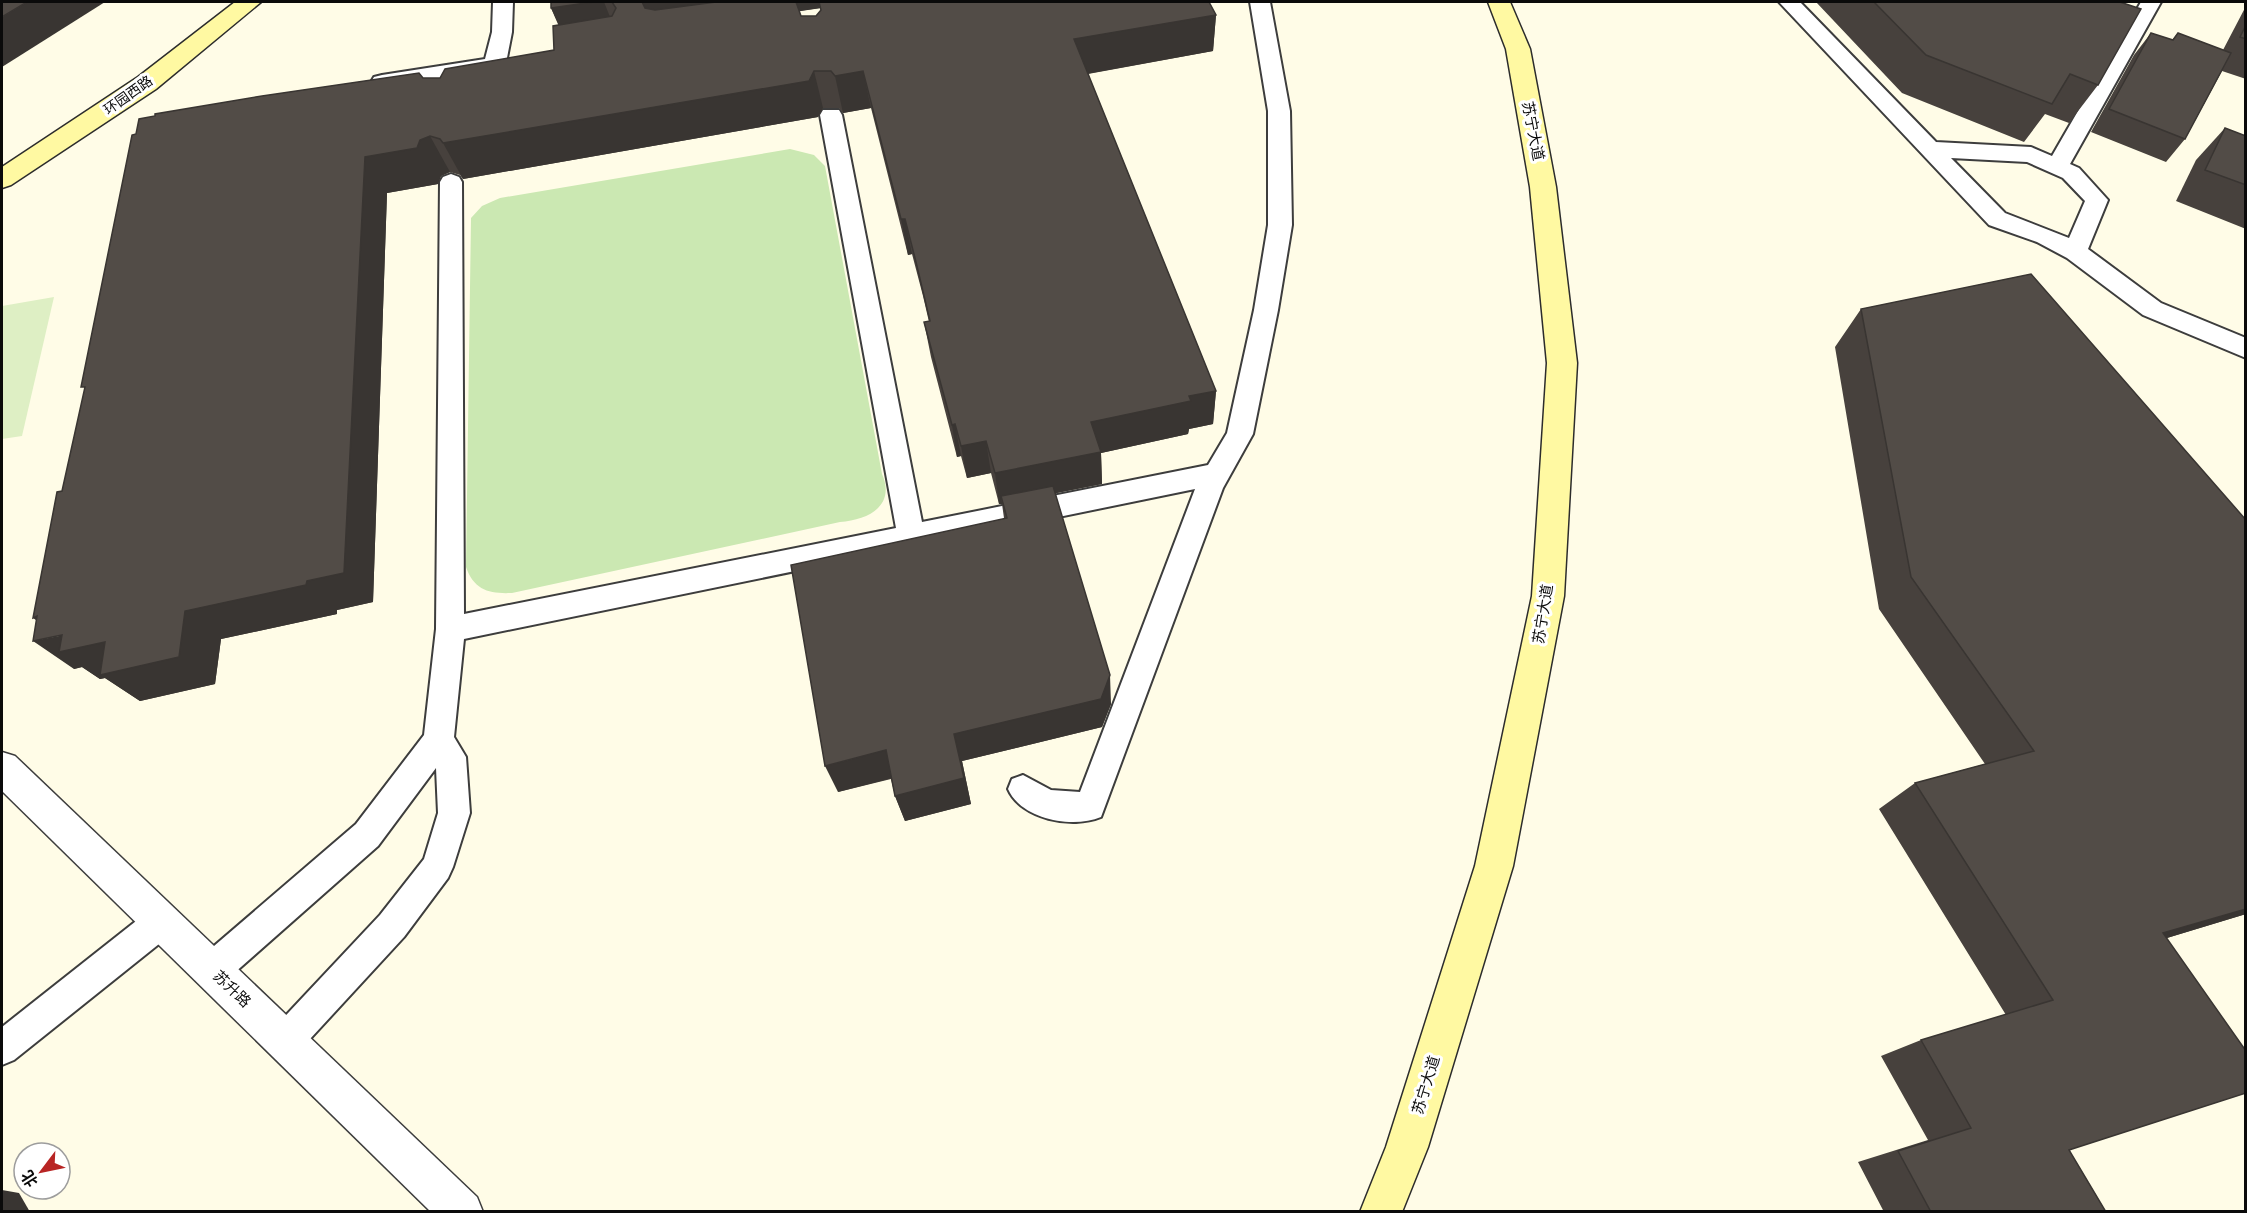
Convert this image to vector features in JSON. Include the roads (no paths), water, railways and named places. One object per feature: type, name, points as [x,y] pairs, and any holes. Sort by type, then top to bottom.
[{"type":"street","name":"环园西路","points":[[2,179],[147,83],[249,2]]},
{"type":"street","name":"苏宁大道","points":[[1381,1212],[1407,1147],[1494,866],[1548,596],[1562,363],[1543,187],[1518,49],[1499,2]]},
{"type":"street","name":"苏升路","points":[[2,768],[462,1212]]},
{"type":"lane","points":[[452,94],[495,63],[502,32],[503,2]]},
{"type":"lane","points":[[1023,789],[1046,804],[1090,807],[1210,486],[1240,434],[1266,309],[1280,225],[1280,111],[1260,2]]},
{"type":"lane","points":[[1789,2],[1997,219],[2045,236],[2075,252],[2152,309],[2246,349]]},
{"type":"lane","points":[[2058,167],[2151,2]]},
{"type":"lane","points":[[368,84],[518,60]]},
{"type":"lane","points":[[831,115],[911,535]]},
{"type":"lane","points":[[1930,149],[2031,154],[2071,173],[2097,200],[2075,252]]},
{"type":"lane","points":[[212,970],[368,836],[439,740],[450,628],[451,182]]},
{"type":"lane","points":[[450,628],[1218,474]]},
{"type":"lane","points":[[286,1040],[392,926],[437,867],[454,813],[451,757],[439,740]]},
{"type":"lane","points":[[2,1048],[162,921]]}]
